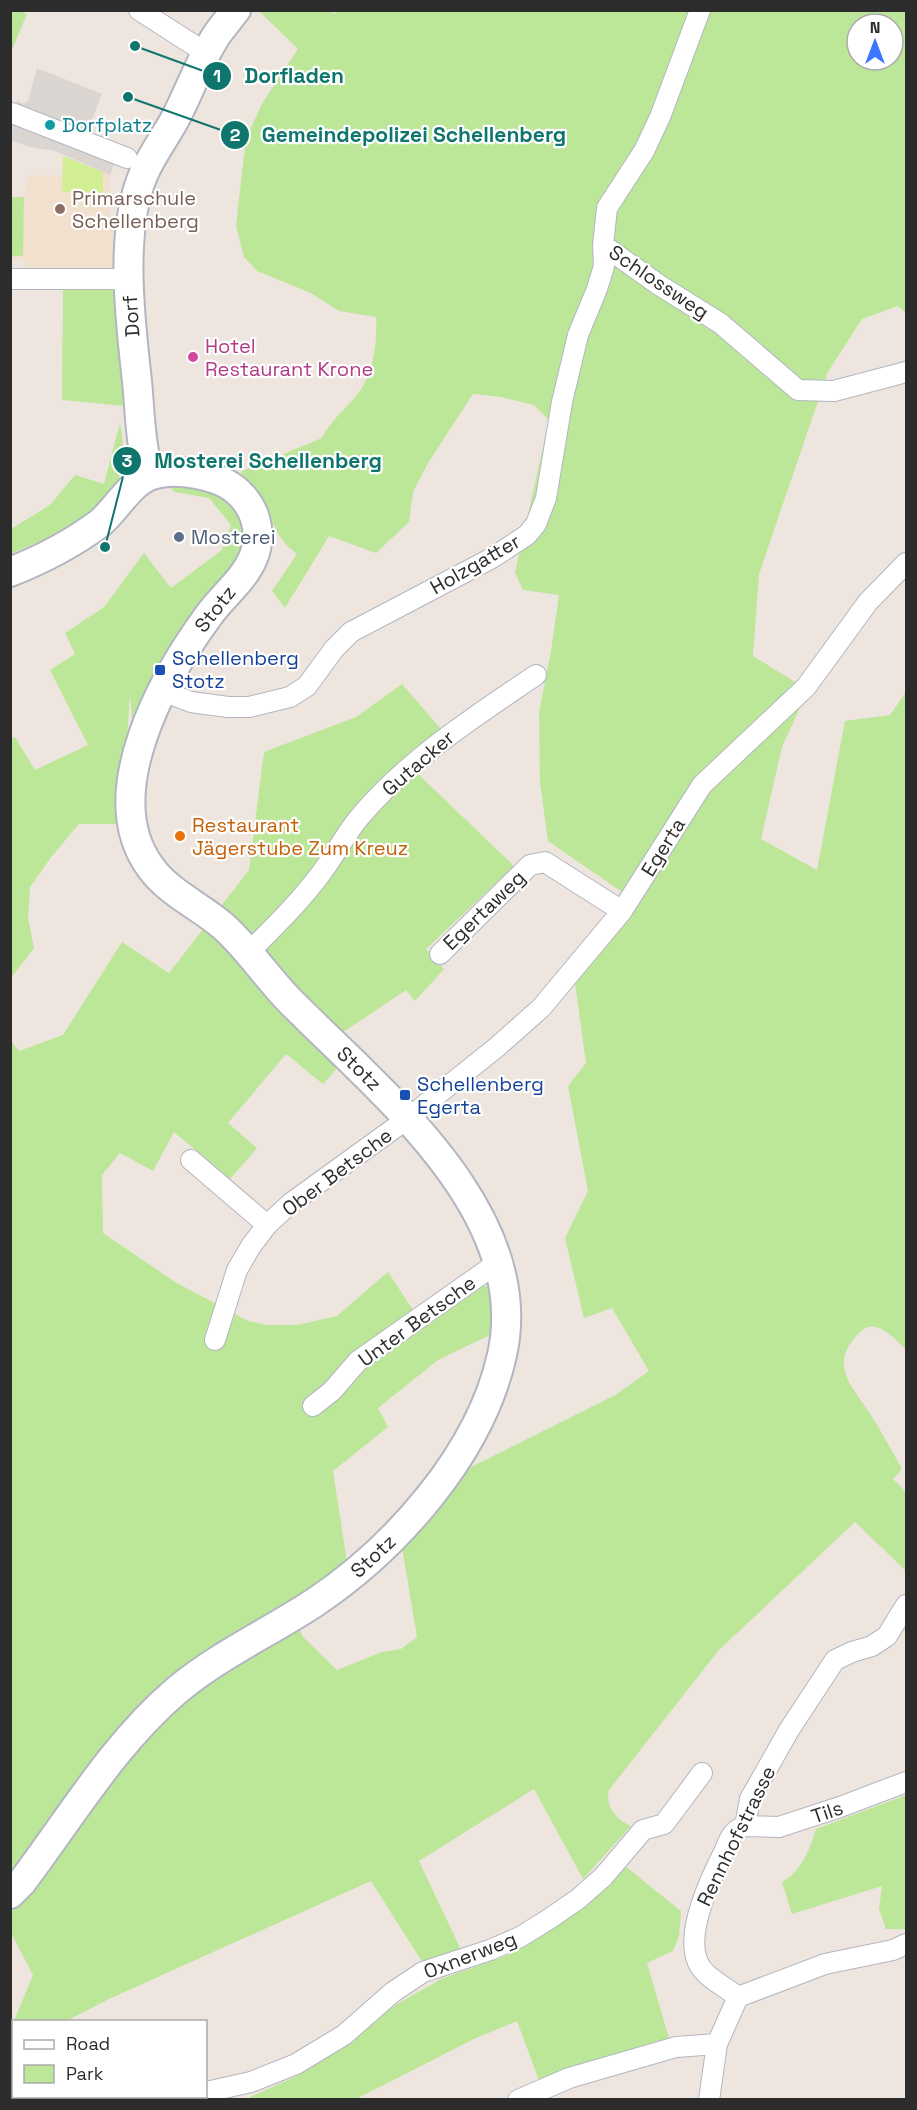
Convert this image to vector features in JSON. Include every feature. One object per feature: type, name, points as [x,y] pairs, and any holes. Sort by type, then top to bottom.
[{"type":"street","points":[[139,10],[206,53]]},
{"type":"street","name":"Dorf","points":[[150,475],[146,463],[139,402],[128,279],[132,221],[143,175],[175,118],[206,53],[217,34],[236,10]]},
{"type":"street","name":"Schlossweg","points":[[700,10],[656,126],[644,151],[607,208],[603,245],[659,285],[720,323],[798,390],[834,391],[906,372]]},
{"type":"street","points":[[12,113],[127,158]]},
{"type":"street","name":"Holzgatter","points":[[162,691],[191,702],[228,707],[249,707],[290,697],[307,686],[334,649],[351,632],[492,558],[527,535],[544,509],[562,402],[578,335],[604,266],[603,245]]},
{"type":"street","points":[[10,279],[128,279]]},
{"type":"street","name":"Stotz","points":[[10,1894],[22,1882],[100,1774],[157,1708],[201,1672],[345,1581],[378,1554],[430,1497],[475,1426],[491,1389],[500,1361],[506,1319],[505,1297],[499,1265],[490,1240],[477,1212],[449,1169],[373,1080],[286,998],[221,924],[168,886],[151,870],[138,846],[133,830],[130,802],[132,781],[144,737],[162,691],[195,634],[249,566],[256,552],[258,529],[250,505],[231,486],[202,476],[170,472],[150,475]]},
{"type":"street","points":[[10,573],[56,553],[105,519],[132,488],[150,475]]},
{"type":"street","name":"Egerta","points":[[407,1119],[497,1047],[541,1008],[622,911],[702,785],[806,687],[868,602],[906,563]]},
{"type":"street","name":"Gutacker","points":[[248,953],[294,908],[323,871],[358,819],[405,771],[440,741],[536,675]]},
{"type":"street","name":"Egertaweg","points":[[440,954],[530,865],[545,862],[622,911]]},
{"type":"street","name":"Ober Betsche","points":[[215,1340],[237,1270],[251,1246],[267,1226],[291,1203],[407,1119]]},
{"type":"street","name":"Ober Betsche","points":[[191,1160],[267,1226]]},
{"type":"street","name":"Unter Betsche","points":[[313,1406],[332,1391],[358,1362],[490,1268],[499,1265]]},
{"type":"street","name":"Rennhofstrasse","points":[[738,1996],[706,1972],[697,1961],[695,1941],[697,1919],[704,1894],[737,1829],[745,1826],[750,1799],[789,1730],[835,1660],[872,1646],[887,1636],[906,1605]]},
{"type":"street","name":"Oxnerweg","points":[[207,2092],[251,2082],[296,2064],[344,2035],[393,1992],[423,1972],[490,1950],[520,1937],[549,1919],[578,1899],[603,1877],[643,1830],[664,1824],[702,1773]]},
{"type":"street","name":"Tils","points":[[745,1826],[779,1827],[906,1782]]},
{"type":"street","points":[[709,2100],[717,2044],[738,1996],[825,1964],[893,1950],[906,1944]]},
{"type":"street","points":[[518,2100],[569,2078],[675,2047],[717,2044]]},
{"type":"shaded area","name":"Dorfplatz","points":[[37,68],[102,94],[87,132],[121,146],[110,175],[55,151],[29,147],[11,140],[11,117],[18,100],[22,104],[28,101]]},
{"type":"shaded area","name":"Primarschule Schellenberg","points":[[63,156],[110,175],[110,221],[132,221],[128,279],[25,276],[26,260],[11,259],[11,197],[24,197],[29,175],[62,176]]},
{"type":"green space","points":[[11,10],[27,14],[11,52]]},
{"type":"green space","points":[[331,10],[334,14],[340,10],[906,11],[906,313],[898,306],[862,319],[828,372],[759,574],[753,656],[808,690],[782,747],[761,839],[817,870],[845,721],[890,715],[906,692],[906,1349],[890,1335],[872,1326],[860,1332],[850,1343],[844,1364],[849,1382],[878,1426],[902,1469],[893,1479],[906,1492],[906,1568],[905,1570],[855,1522],[718,1651],[609,1790],[609,1802],[613,1812],[631,1826],[583,1879],[534,1789],[419,1861],[461,1950],[424,1965],[371,1881],[109,1999],[68,2020],[14,2020],[33,1975],[11,1933],[11,1913],[68,1844],[126,1763],[182,1700],[299,1627],[303,1637],[337,1670],[382,1652],[401,1649],[417,1637],[402,1547],[445,1499],[467,1469],[617,1394],[649,1371],[612,1308],[584,1318],[565,1238],[588,1191],[568,1086],[586,1063],[575,982],[626,919],[622,892],[548,841],[540,782],[539,713],[559,595],[523,590],[515,573],[549,420],[534,405],[501,397],[473,394],[428,463],[413,492],[409,522],[376,553],[329,536],[285,608],[272,591],[297,554],[279,535],[260,495],[240,472],[322,438],[358,393],[367,378],[374,352],[376,317],[339,311],[311,293],[257,271],[244,257],[236,226],[246,138],[263,102],[298,49],[259,11]]},
{"type":"green space","points":[[63,156],[103,172],[103,193],[62,192]]},
{"type":"green space","points":[[11,197],[24,197],[23,256],[11,256]]},
{"type":"green space","points":[[63,285],[124,285],[125,406],[62,400]]},
{"type":"green space","points":[[120,423],[123,447],[121,471],[108,498],[69,527],[11,554],[11,529],[50,505],[75,475],[104,484]]},
{"type":"green space","points":[[166,483],[214,489],[238,509],[246,538],[239,559],[171,652],[167,651],[132,720],[130,695],[122,803],[126,824],[79,824],[52,856],[30,887],[28,918],[34,948],[11,978],[11,739],[15,737],[35,770],[88,745],[50,670],[75,654],[65,633],[104,607],[144,553],[171,588],[222,550],[231,525],[209,498],[175,492]]},
{"type":"green space","points":[[402,684],[452,742],[416,772],[514,866],[426,949],[444,969],[415,1001],[406,990],[342,1033],[356,1047],[323,1084],[286,1054],[228,1123],[257,1148],[230,1179],[174,1132],[153,1171],[120,1153],[102,1175],[103,1233],[175,1282],[248,1321],[266,1325],[297,1325],[337,1316],[388,1272],[423,1325],[484,1285],[492,1288],[492,1334],[438,1360],[378,1408],[388,1427],[333,1471],[348,1569],[208,1653],[11,1876],[11,1041],[19,1051],[63,1035],[122,942],[169,973],[249,870],[264,752],[356,717]]},
{"type":"green space","points":[[906,1795],[906,1929],[886,1929],[879,1909],[882,1886],[792,1914],[782,1882],[800,1866],[816,1829]]},
{"type":"green space","points":[[625,1866],[681,1911],[679,1936],[673,1951],[647,1963],[670,2042],[540,2083],[517,2021],[474,2039],[356,2099],[251,2100],[250,2097],[297,2076],[344,2046],[394,2006],[441,1979],[508,1955],[556,1926],[602,1890]]},
{"type":"green space","points":[[12,2026],[12,2050],[11,2028]]},
{"type":"place","name":"Dorfladen","points":[[135,46]]},
{"type":"place","name":"Gemeindepolizei Schellenberg","points":[[128,97]]},
{"type":"place","name":"Dorfplatz","points":[[50,125]]},
{"type":"place","name":"Primarschule Schellenberg","points":[[60,209]]},
{"type":"place","name":"Hotel Restaurant Krone","points":[[193,357]]},
{"type":"place","name":"Mosterei","points":[[179,537]]},
{"type":"place","name":"Mosterei Schellenberg","points":[[105,547]]},
{"type":"place","name":"Schellenberg Stotz","points":[[160,670]]},
{"type":"place","name":"Restaurant Jägerstube Zum Kreuz","points":[[180,836]]},
{"type":"place","name":"Schellenberg Egerta","points":[[405,1095]]}]
